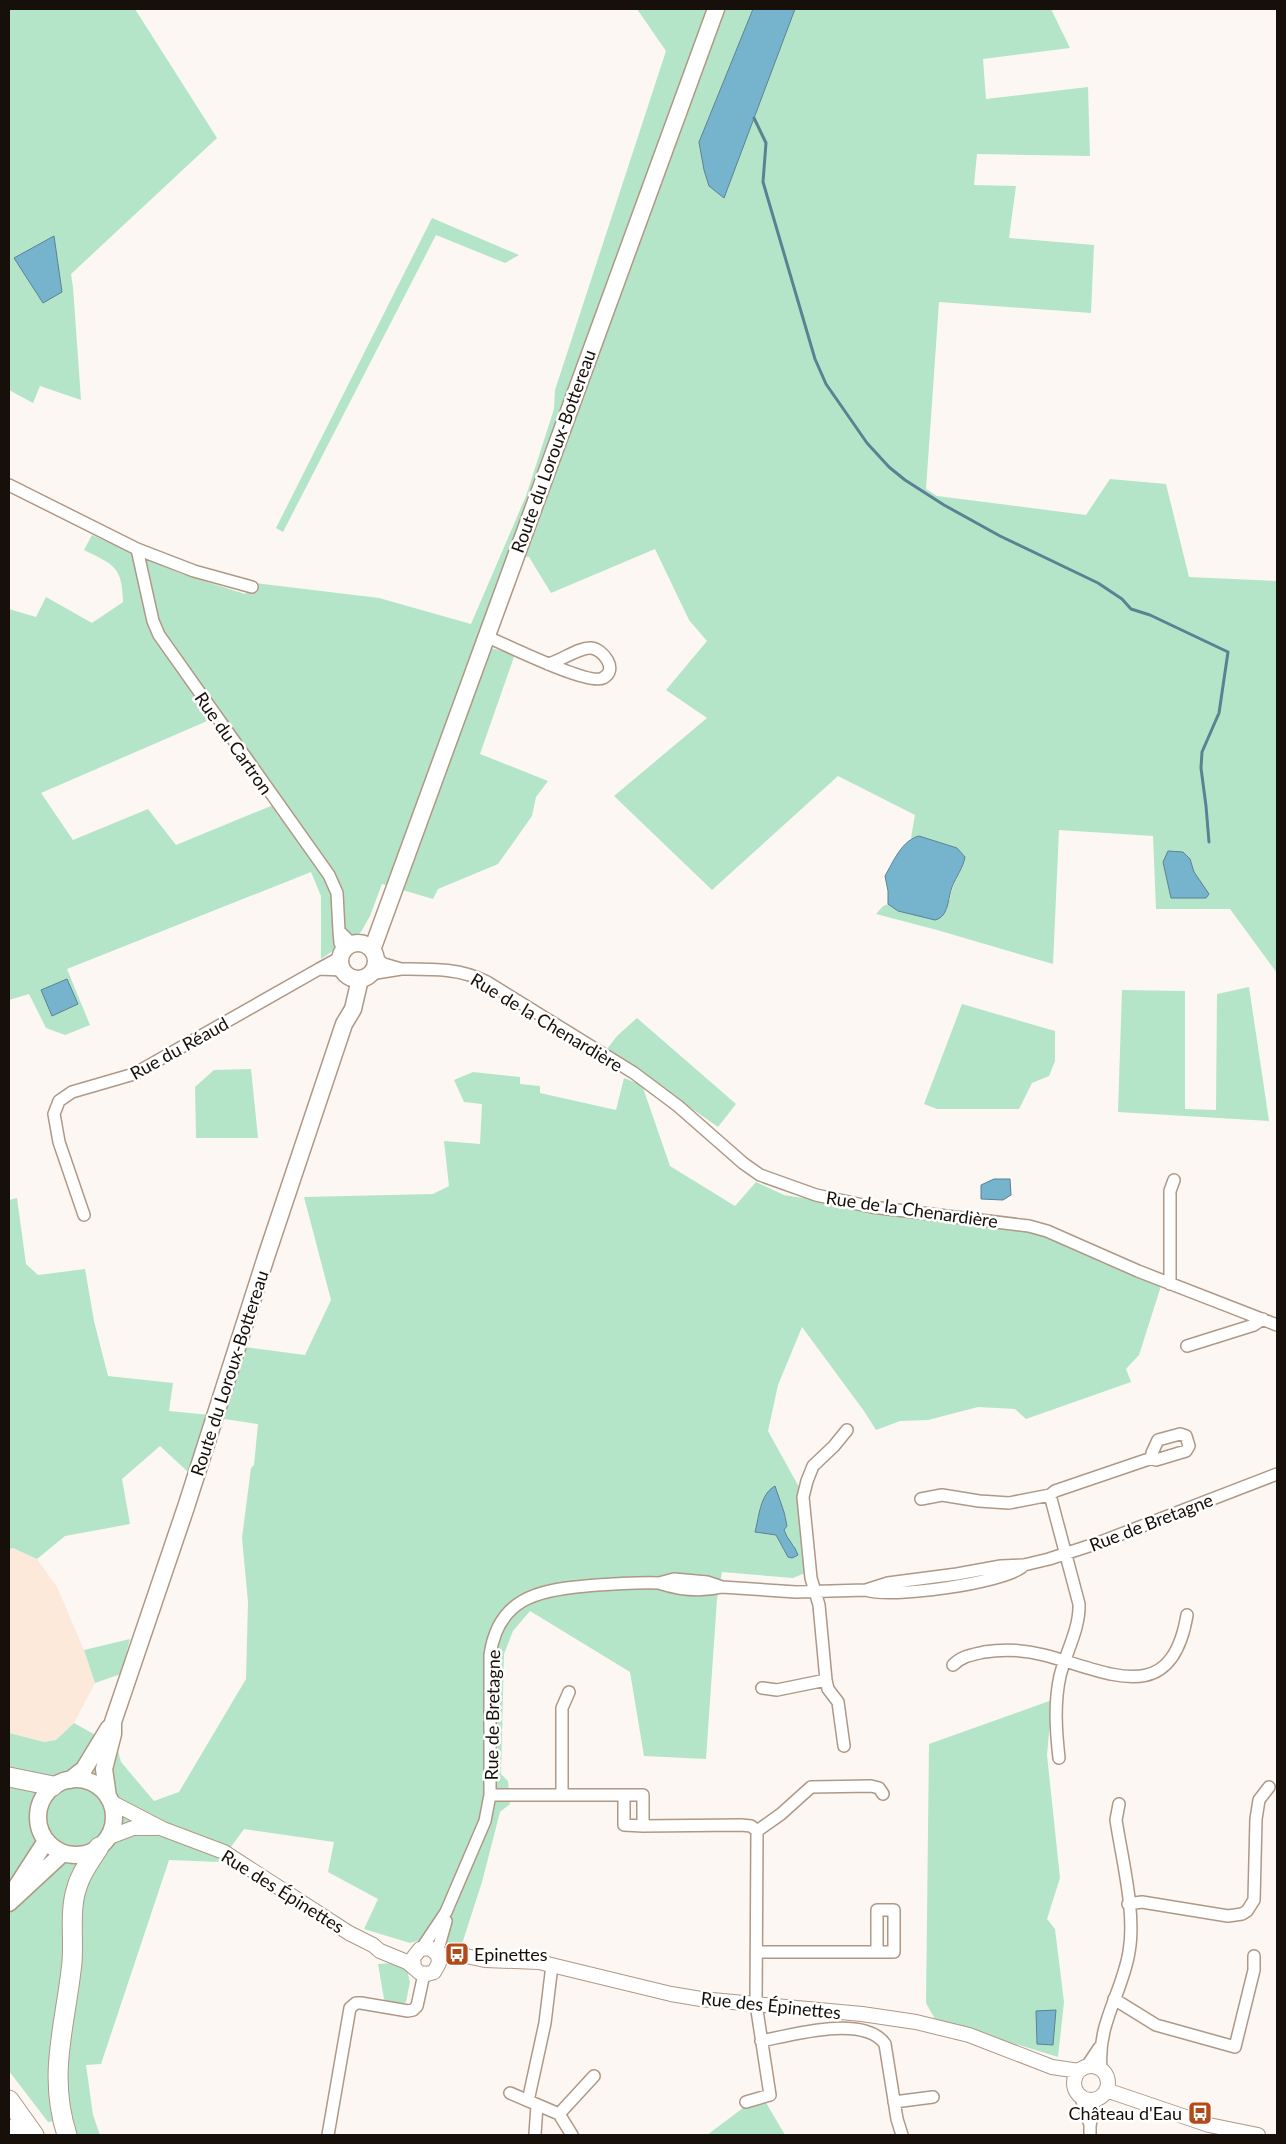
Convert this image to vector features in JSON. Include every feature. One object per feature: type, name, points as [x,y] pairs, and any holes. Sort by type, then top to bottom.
[{"type":"highway","points":[[9,1777],[62,1783]]},
{"type":"highway","points":[[67,2135],[60,2109],[57,2074],[60,2035],[70,1976],[74,1904],[76,1888],[82,1874],[103,1843]]},
{"type":"highway","points":[[9,2100],[34,2135]]},
{"type":"highway","points":[[9,2129],[13,2135]]},
{"type":"main road","name":"Route du Loroux-Bottereau","points":[[62,1783],[84,1770],[113,1722],[189,1498],[266,1257],[344,1024],[353,1009],[357,960],[386,912],[485,636],[716,9]]},
{"type":"main road","name":"Route du Loroux-Bottereau","points":[[109,1800],[104,1769],[113,1734],[113,1722]]},
{"type":"main road","points":[[91,1782],[101,1789],[109,1800],[114,1818],[103,1843],[80,1855],[64,1853],[46,1840],[39,1827],[38,1810],[42,1800],[62,1783],[91,1782]]},
{"type":"main road","points":[[9,1901],[46,1840]]},
{"type":"main road","points":[[9,1901],[64,1853]]},
{"type":"street","points":[[9,485],[137,549],[194,571],[252,588]]},
{"type":"street","name":"Rue du Cartron","points":[[137,549],[153,621],[159,635],[329,875],[337,893],[339,931],[357,960]]},
{"type":"street","points":[[485,636],[548,664],[594,680],[607,676],[609,668],[608,659],[600,650],[590,648],[580,650],[560,661],[548,664]]},
{"type":"street","name":"Rue de la Chenardière","points":[[357,960],[401,969],[447,970],[474,975],[634,1073],[678,1106],[760,1176],[816,1195],[872,1207],[1029,1226],[1047,1231],[1170,1284],[1277,1325]]},
{"type":"street","name":"Rue du Réaud","points":[[84,1215],[59,1142],[54,1114],[59,1101],[72,1092],[134,1074],[319,969],[357,960]]},
{"type":"street","points":[[1170,1284],[1170,1191],[1174,1180]]},
{"type":"street","points":[[1187,1346],[1254,1325],[1263,1319]]},
{"type":"street","points":[[844,1746],[838,1702],[828,1689],[826,1680],[819,1605],[811,1578],[804,1514],[804,1488],[813,1466],[834,1446],[847,1430]]},
{"type":"street","points":[[920,1499],[942,1495],[979,1501],[1008,1503],[1050,1494],[1152,1458]]},
{"type":"street","name":"Rue de Bretagne","points":[[420,1949],[446,1912],[482,1831],[490,1795],[490,1655],[496,1633],[505,1616],[523,1600],[548,1590],[603,1584],[659,1583],[674,1580],[707,1582],[722,1587],[816,1592],[866,1590],[888,1583],[1001,1566],[1024,1565],[1066,1554],[1277,1474]]},
{"type":"street","points":[[1050,1494],[1079,1604],[1079,1612],[1060,1677],[1056,1706],[1056,1735],[1059,1758]]},
{"type":"street","points":[[953,1666],[959,1659],[968,1656],[998,1651],[1024,1652],[1124,1677],[1142,1677],[1164,1666],[1175,1652],[1184,1629],[1187,1614]]},
{"type":"street","points":[[762,1688],[777,1690],[826,1680]]},
{"type":"street","points":[[562,1795],[562,1708],[569,1692]]},
{"type":"street","points":[[757,1831],[781,1814],[811,1787],[871,1786],[878,1788],[883,1794]]},
{"type":"street","points":[[1128,1904],[1142,1902],[1228,1916],[1242,1914],[1247,1911],[1254,1900],[1255,1830],[1259,1800],[1269,1787]]},
{"type":"street","points":[[490,1795],[643,1795],[643,1826]]},
{"type":"street","points":[[624,1795],[624,1825],[741,1825],[751,1826],[757,1831]]},
{"type":"street","name":"Rue des Épinettes","points":[[109,1800],[163,1829],[224,1852],[342,1929],[373,1945],[380,1951],[403,1960],[419,1971]]},
{"type":"street","points":[[1090,2131],[1084,2077],[1100,2046],[1129,1954],[1131,1938],[1116,1820],[1119,1804]]},
{"type":"street","name":"Rue des Épinettes","points":[[103,1843],[133,1828],[163,1829]]},
{"type":"street","points":[[746,2102],[770,2095],[756,2004],[757,1831]]},
{"type":"street","name":"Rue de Bretagne","points":[[438,1958],[447,1917],[446,1912]]},
{"type":"street","name":"Rue des Épinettes","points":[[373,1945],[420,1949]]},
{"type":"street","points":[[328,2135],[350,2008],[356,2003],[361,2003],[408,2011],[414,2010],[417,2006],[419,1971],[413,1958],[420,1949],[430,1948],[438,1958],[431,1973],[419,1971]]},
{"type":"street","points":[[756,1952],[877,1952]]},
{"type":"street","points":[[1114,1999],[1156,2025],[1235,2047],[1254,1970],[1254,1956]]},
{"type":"street","name":"Rue des Épinettes","points":[[438,1958],[466,1964],[485,1960],[526,1960],[671,1994],[701,1999],[862,2014],[916,2022],[977,2038],[1052,2067],[1084,2077]]},
{"type":"street","points":[[535,2134],[533,2103],[552,1965]]},
{"type":"street","points":[[761,2041],[824,2029],[857,2030],[880,2037],[884,2044],[902,2135]]},
{"type":"street","points":[[559,2114],[594,2076]]},
{"type":"street","points":[[1084,2077],[1088,2099],[1101,2095],[1209,2125],[1258,2135]]},
{"type":"street","points":[[1084,2077],[1107,2079],[1090,2131]]},
{"type":"street","points":[[510,2093],[559,2114],[572,2135]]},
{"type":"street","points":[[894,2102],[933,2097]]},
{"type":"shaded area","points":[[13,1548],[37,1559],[57,1587],[84,1650],[95,1683],[74,1723],[56,1740],[44,1742],[9,1733],[9,1549]]},
{"type":"green space","points":[[9,9],[135,9],[217,138],[71,274],[81,400],[40,386],[33,403],[9,390]]},
{"type":"green space","points":[[637,9],[753,9],[699,142],[724,197],[795,9],[1051,9],[1070,48],[983,59],[986,99],[1088,87],[1090,156],[977,154],[974,185],[1016,186],[1009,238],[1094,245],[1091,313],[939,302],[926,489],[937,496],[1086,515],[1110,479],[1166,484],[1189,577],[1277,581],[1277,973],[1230,909],[1156,909],[1153,836],[1059,830],[1053,964],[876,914],[883,906],[888,904],[896,909],[912,912],[950,900],[952,889],[965,857],[957,848],[919,836],[911,838],[915,815],[838,776],[712,890],[614,796],[707,718],[666,690],[707,641],[689,620],[655,549],[551,593],[529,557],[522,556],[486,647],[515,654],[480,754],[548,781],[536,797],[532,816],[498,864],[438,889],[433,899],[382,884],[370,916],[361,932],[321,959],[321,896],[311,872],[67,969],[90,1025],[65,1035],[46,1028],[29,994],[9,1000],[9,609],[36,617],[46,597],[92,623],[123,602],[121,581],[114,568],[103,559],[84,550],[92,535],[179,573],[245,594],[255,583],[379,598],[471,624],[526,496],[554,409],[555,390],[666,51]],"holes":[[[221,715],[283,801],[176,845],[148,809],[73,840],[41,793]]]},
{"type":"green space","points":[[432,218],[519,255],[505,263],[436,235],[283,532],[276,528]]},
{"type":"green space","points":[[1249,987],[1269,1121],[1118,1112],[1122,990],[1185,991],[1185,1109],[1216,1110],[1217,994]]},
{"type":"green space","points":[[962,1004],[1055,1031],[1055,1061],[1049,1076],[1032,1083],[1019,1109],[937,1109],[924,1104]]},
{"type":"green space","points":[[637,1018],[736,1104],[718,1127],[607,1049],[617,1036]]},
{"type":"green space","points":[[251,1069],[258,1138],[196,1138],[195,1087],[214,1070]]},
{"type":"green space","points":[[473,1072],[520,1077],[520,1084],[540,1086],[540,1093],[616,1110],[624,1078],[642,1085],[670,1166],[735,1206],[756,1182],[784,1195],[915,1216],[1040,1233],[1161,1286],[1139,1355],[1126,1369],[1131,1382],[1026,1419],[1015,1409],[978,1407],[928,1420],[900,1421],[876,1430],[802,1327],[778,1385],[768,1431],[799,1487],[805,1573],[793,1578],[722,1572],[717,1599],[706,1759],[644,1756],[630,1672],[530,1611],[513,1631],[504,1654],[501,1774],[508,1781],[510,1804],[500,1812],[482,1882],[462,1944],[421,1940],[410,1943],[364,1929],[378,1899],[328,1872],[334,1842],[244,1829],[220,1862],[169,1860],[101,2064],[86,2065],[93,2115],[100,2135],[75,2135],[70,2119],[48,2122],[9,2071],[9,1733],[44,1742],[56,1740],[74,1723],[117,1747],[121,1762],[154,1801],[179,1792],[246,1679],[248,1602],[242,1538],[251,1468],[254,1465],[258,1424],[224,1419],[245,1347],[305,1355],[331,1300],[304,1197],[433,1194],[449,1186],[444,1141],[480,1144],[482,1104],[464,1102],[454,1080]],"holes":[[[775,1487],[787,1526],[784,1530],[787,1539],[795,1546],[783,1548],[776,1535],[755,1532]]]},
{"type":"green space","points":[[17,1198],[26,1264],[38,1275],[85,1269],[94,1321],[108,1376],[173,1383],[169,1411],[210,1415],[189,1473],[160,1446],[122,1479],[130,1524],[65,1536],[37,1559],[13,1548],[9,1549],[9,1200]]},
{"type":"green space","points":[[130,1639],[121,1674],[95,1683],[84,1650]]},
{"type":"green space","points":[[1052,1700],[1047,1755],[1060,1878],[1047,1919],[1055,1929],[1064,2002],[1058,2057],[935,2019],[926,2003],[929,1744]]},
{"type":"green space","points":[[394,1963],[407,1970],[410,1982],[406,2002],[401,2004],[392,2003],[384,1999],[378,1964]]},
{"type":"green space","points":[[765,2101],[785,2135],[707,2135],[743,2108]]},
{"type":"water","points":[[753,9],[795,9],[724,198],[709,186],[699,142]]},
{"type":"water","points":[[54,236],[62,292],[43,303],[14,258]]},
{"type":"water","points":[[919,836],[957,848],[965,857],[952,887],[945,911],[940,918],[935,920],[898,911],[888,904],[885,876],[903,847],[913,838]]},
{"type":"water","points":[[1168,851],[1183,852],[1190,859],[1194,872],[1209,894],[1206,898],[1171,898],[1163,862]]},
{"type":"water","points":[[67,979],[78,1004],[52,1016],[41,990]]},
{"type":"water","points":[[994,1179],[1010,1179],[1011,1195],[1003,1200],[981,1199],[981,1185]]},
{"type":"water","points":[[775,1486],[787,1526],[784,1530],[798,1555],[792,1558],[788,1557],[776,1535],[755,1532],[763,1500],[766,1494]]},
{"type":"water","points":[[1056,2010],[1053,2045],[1037,2044],[1036,2011]]},
{"type":"waterway","points":[[754,118],[766,143],[763,182],[815,359],[826,384],[867,443],[889,467],[905,480],[944,505],[1000,536],[1098,583],[1122,599],[1131,609],[1150,615],[1228,652],[1219,713],[1202,752],[1201,768],[1209,842]]},
{"type":"place","name":"Epinettes","points":[[457,1954]]},
{"type":"place","name":"Château d'Eau","points":[[1200,2113]]}]
